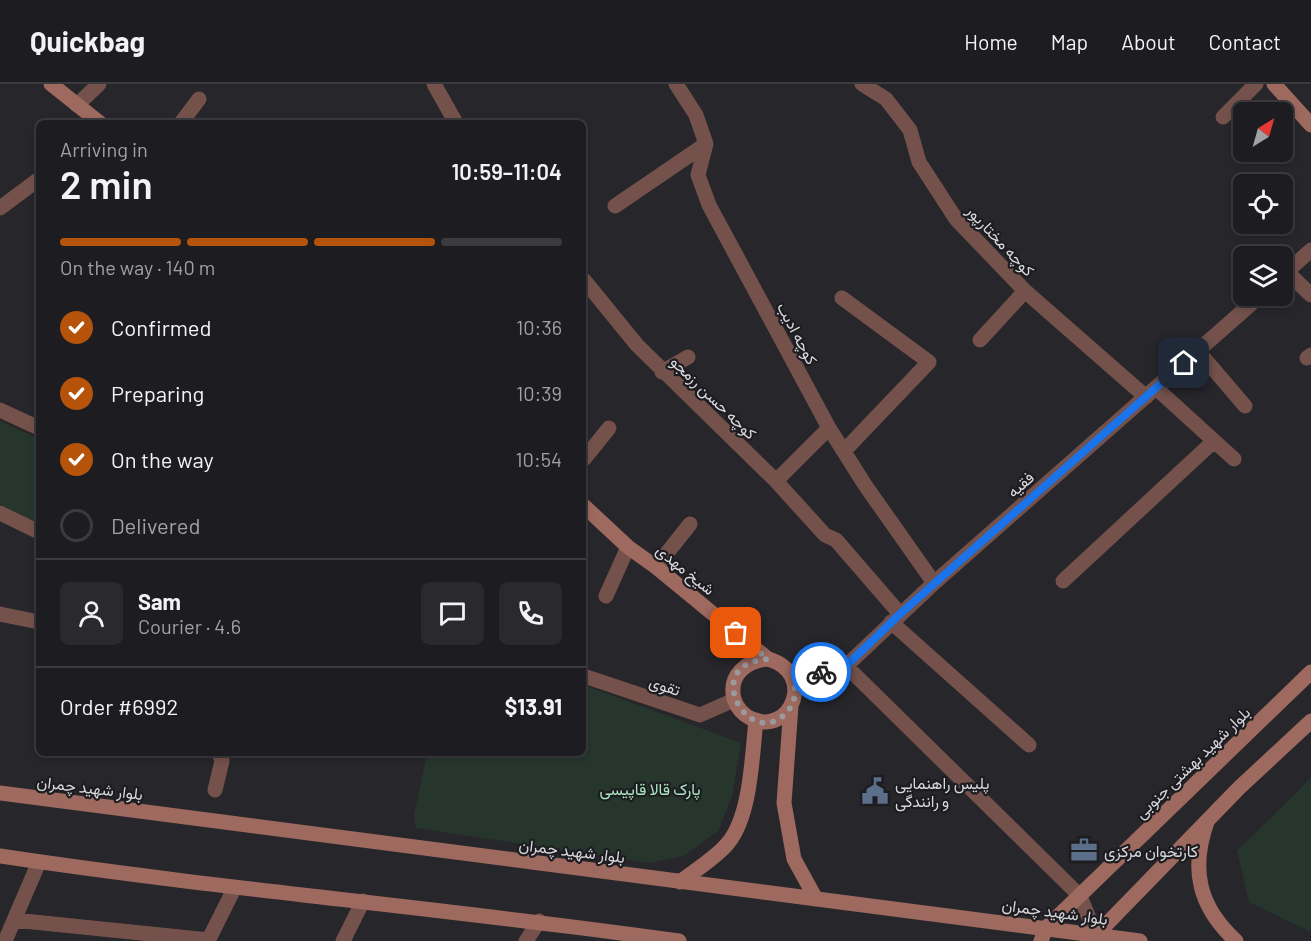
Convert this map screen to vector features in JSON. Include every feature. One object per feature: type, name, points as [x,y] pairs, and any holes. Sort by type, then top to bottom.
[{"type":"main road","points":[[51,84],[96,120]]},
{"type":"main road","points":[[1274,84],[1311,124]]},
{"type":"main road","name":"شیخ مهدی","points":[[586,508],[628,547],[656,567],[768,659]]},
{"type":"main road","points":[[768,659],[786,668],[793,680],[795,697],[785,714],[776,719],[756,720],[739,709],[734,700],[733,690],[740,670],[757,660],[768,659]]},
{"type":"main road","name":"بلوار شهید بهشتی جنوبی","points":[[1044,935],[1080,896],[1311,672]]},
{"type":"main road","points":[[791,706],[784,802],[794,859],[816,899]]},
{"type":"main road","points":[[680,882],[728,844],[740,821],[749,780],[756,720]]},
{"type":"main road","points":[[1095,938],[1207,821],[1311,720]]},
{"type":"main road","name":"بلوار شهید چمران","points":[[0,793],[816,899],[1044,935],[1140,941]]},
{"type":"main road","points":[[1207,821],[1198,868],[1204,898],[1214,918],[1236,941]]},
{"type":"main road","points":[[0,856],[234,889],[539,921],[679,941]]},
{"type":"street","points":[[77,105],[99,84]]},
{"type":"street","points":[[434,84],[454,120]]},
{"type":"street","points":[[615,206],[706,144],[696,115],[676,84]]},
{"type":"street","points":[[1223,117],[1256,84]]},
{"type":"street","name":"کوچه مختارپور","points":[[869,86],[886,99],[910,130],[919,162],[956,219],[1025,291],[1234,459]]},
{"type":"street","points":[[183,120],[199,99]]},
{"type":"street","name":"کوچه ادیب","points":[[706,144],[698,175],[709,205],[829,428],[934,584]]},
{"type":"street","points":[[0,208],[36,181]]},
{"type":"street","points":[[1293,267],[1311,250]]},
{"type":"street","points":[[1293,280],[1311,295]]},
{"type":"street","name":"کوچه حسن رزمجو","points":[[586,281],[662,372],[776,481],[825,535],[836,540],[896,618],[1029,745]]},
{"type":"street","points":[[980,340],[1025,291]]},
{"type":"street","points":[[842,298],[929,362],[844,451]]},
{"type":"street","name":"فقیه","points":[[793,680],[846,666],[934,584],[1249,306]]},
{"type":"street","points":[[1198,351],[1245,406]]},
{"type":"street","points":[[662,372],[688,357]]},
{"type":"street","points":[[0,410],[36,427]]},
{"type":"street","points":[[586,457],[609,428]]},
{"type":"street","points":[[776,481],[829,428]]},
{"type":"street","points":[[1064,581],[1214,441]]},
{"type":"street","points":[[0,513],[36,531]]},
{"type":"street","points":[[656,567],[690,524]]},
{"type":"street","points":[[606,596],[628,547]]},
{"type":"street","points":[[0,614],[36,621]]},
{"type":"street","points":[[846,666],[1080,896],[1095,938]]},
{"type":"street","name":"تقوی","points":[[586,677],[700,715],[734,700]]},
{"type":"street","points":[[215,790],[222,761],[220,756]]},
{"type":"street","points":[[5,941],[39,862]]},
{"type":"street","points":[[14,920],[208,941],[234,889]]},
{"type":"street","points":[[343,941],[363,901]]},
{"type":"street","points":[[526,941],[539,921]]},
{"type":"green space","points":[[0,421],[36,438],[36,522],[0,504]]},
{"type":"green space","name":"پارک قالا قاپیسی","points":[[586,686],[741,743],[732,796],[718,831],[683,856],[650,863],[416,828],[414,815],[426,756],[586,756]]},
{"type":"green space","points":[[1311,778],[1311,932],[1249,902],[1237,851]]},
{"type":"way so far","points":[[736,633],[768,659],[748,664],[740,670],[735,679],[734,700],[746,716],[766,722],[785,714],[795,697],[793,680],[821,672]]},
{"type":"place","name":"پلیس راهنمایی و رانندگی","points":[[875,791]]},
{"type":"place","name":"کارتخوان مرکزی","points":[[1084,850]]},
{"type":"route","points":[[821,672],[846,666],[900,614],[1184,363]]}]
